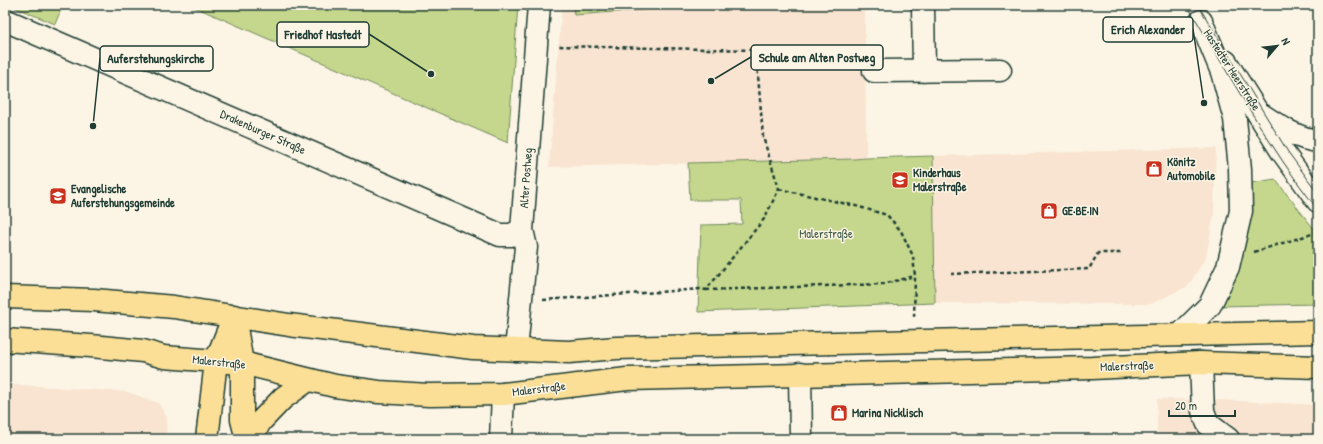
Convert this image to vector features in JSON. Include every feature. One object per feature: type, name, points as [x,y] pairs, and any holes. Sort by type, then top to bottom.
[{"type":"main road","points":[[5,297],[94,300],[174,307],[289,325],[410,341],[473,348],[569,352],[616,348],[1318,332]]},
{"type":"main road","points":[[207,439],[216,361],[234,316]]},
{"type":"main road","points":[[234,316],[242,363],[242,420],[247,439]]},
{"type":"main road","name":"Malerstraße","points":[[5,340],[143,351],[164,357],[242,363],[334,386],[379,392],[429,396],[503,394],[627,379],[1092,368],[1201,363],[1318,367]]},
{"type":"main road","points":[[252,439],[260,422],[283,398],[308,380]]},
{"type":"street","name":"Alter Postweg","points":[[516,350],[526,247],[522,230],[539,5]]},
{"type":"street","points":[[923,5],[924,71]]},
{"type":"street","name":"Hastedter Heerstraße","points":[[1196,13],[1258,113],[1276,125],[1313,140]]},
{"type":"street","name":"Hastedter Heerstraße","points":[[1180,335],[1210,305],[1228,267],[1242,211],[1235,119],[1222,72],[1196,13]]},
{"type":"street","name":"Drakenburger Straße","points":[[5,20],[500,235],[511,235],[522,230]]},
{"type":"street","points":[[874,71],[1000,70]]},
{"type":"street","points":[[1258,113],[1281,150],[1318,201]]},
{"type":"street","points":[[1201,363],[1203,411],[1208,424],[1228,439]]},
{"type":"street","points":[[800,374],[801,439]]},
{"type":"street","points":[[501,439],[503,394]]},
{"type":"path","points":[[536,46],[756,50],[762,137],[778,189],[764,219],[706,290]]},
{"type":"path","points":[[778,189],[856,206],[887,215],[901,230],[913,256],[915,276],[914,341]]},
{"type":"path","points":[[1232,251],[1246,255],[1318,231]]},
{"type":"path","points":[[951,274],[1089,269],[1098,252],[1122,253]]},
{"type":"path","points":[[521,301],[700,289],[883,284],[915,276]]},
{"type":"shaded area","points":[[562,5],[865,5],[866,158],[549,167]]},
{"type":"shaded area","points":[[1216,148],[1214,214],[1206,257],[1188,286],[1151,304],[935,303],[933,156]]},
{"type":"shaded area","points":[[5,384],[128,392],[158,403],[167,417],[166,439],[5,439]]},
{"type":"shaded area","points":[[1157,399],[1219,400],[1318,405],[1318,439],[1157,439]]},
{"type":"green space","points":[[9,5],[63,5],[55,24]]},
{"type":"green space","points":[[190,5],[518,5],[508,143]]},
{"type":"green space","points":[[573,5],[684,5],[684,7],[574,15]]},
{"type":"green space","name":"Malerstraße","points":[[933,156],[935,303],[698,312],[701,225],[742,224],[741,200],[690,200],[688,163]]},
{"type":"green space","points":[[1275,179],[1318,234],[1318,304],[1219,306],[1236,274],[1243,253],[1248,227],[1251,183]]},
{"type":"tram line","points":[[1187,5],[1282,161],[1318,210]]},
{"type":"tram line","points":[[1198,5],[1288,152],[1318,193]]},
{"type":"place","name":"Friedhof Hastedt","points":[[431,74]]},
{"type":"place","name":"Schule am Alten Postweg","points":[[711,81]]},
{"type":"place","name":"Erich Alexander","points":[[1204,103]]},
{"type":"place","name":"Auferstehungskirche","points":[[93,126]]},
{"type":"place","name":"Könitz Automobile","points":[[1154,169]]},
{"type":"place","name":"Kinderhaus Malerstraße","points":[[900,180]]},
{"type":"place","name":"Evangelische Auferstehungsgemeinde","points":[[58,196]]},
{"type":"place","name":"GE·BE·IN","points":[[1049,211]]},
{"type":"place","name":"Marina Nicklisch","points":[[839,413]]}]
